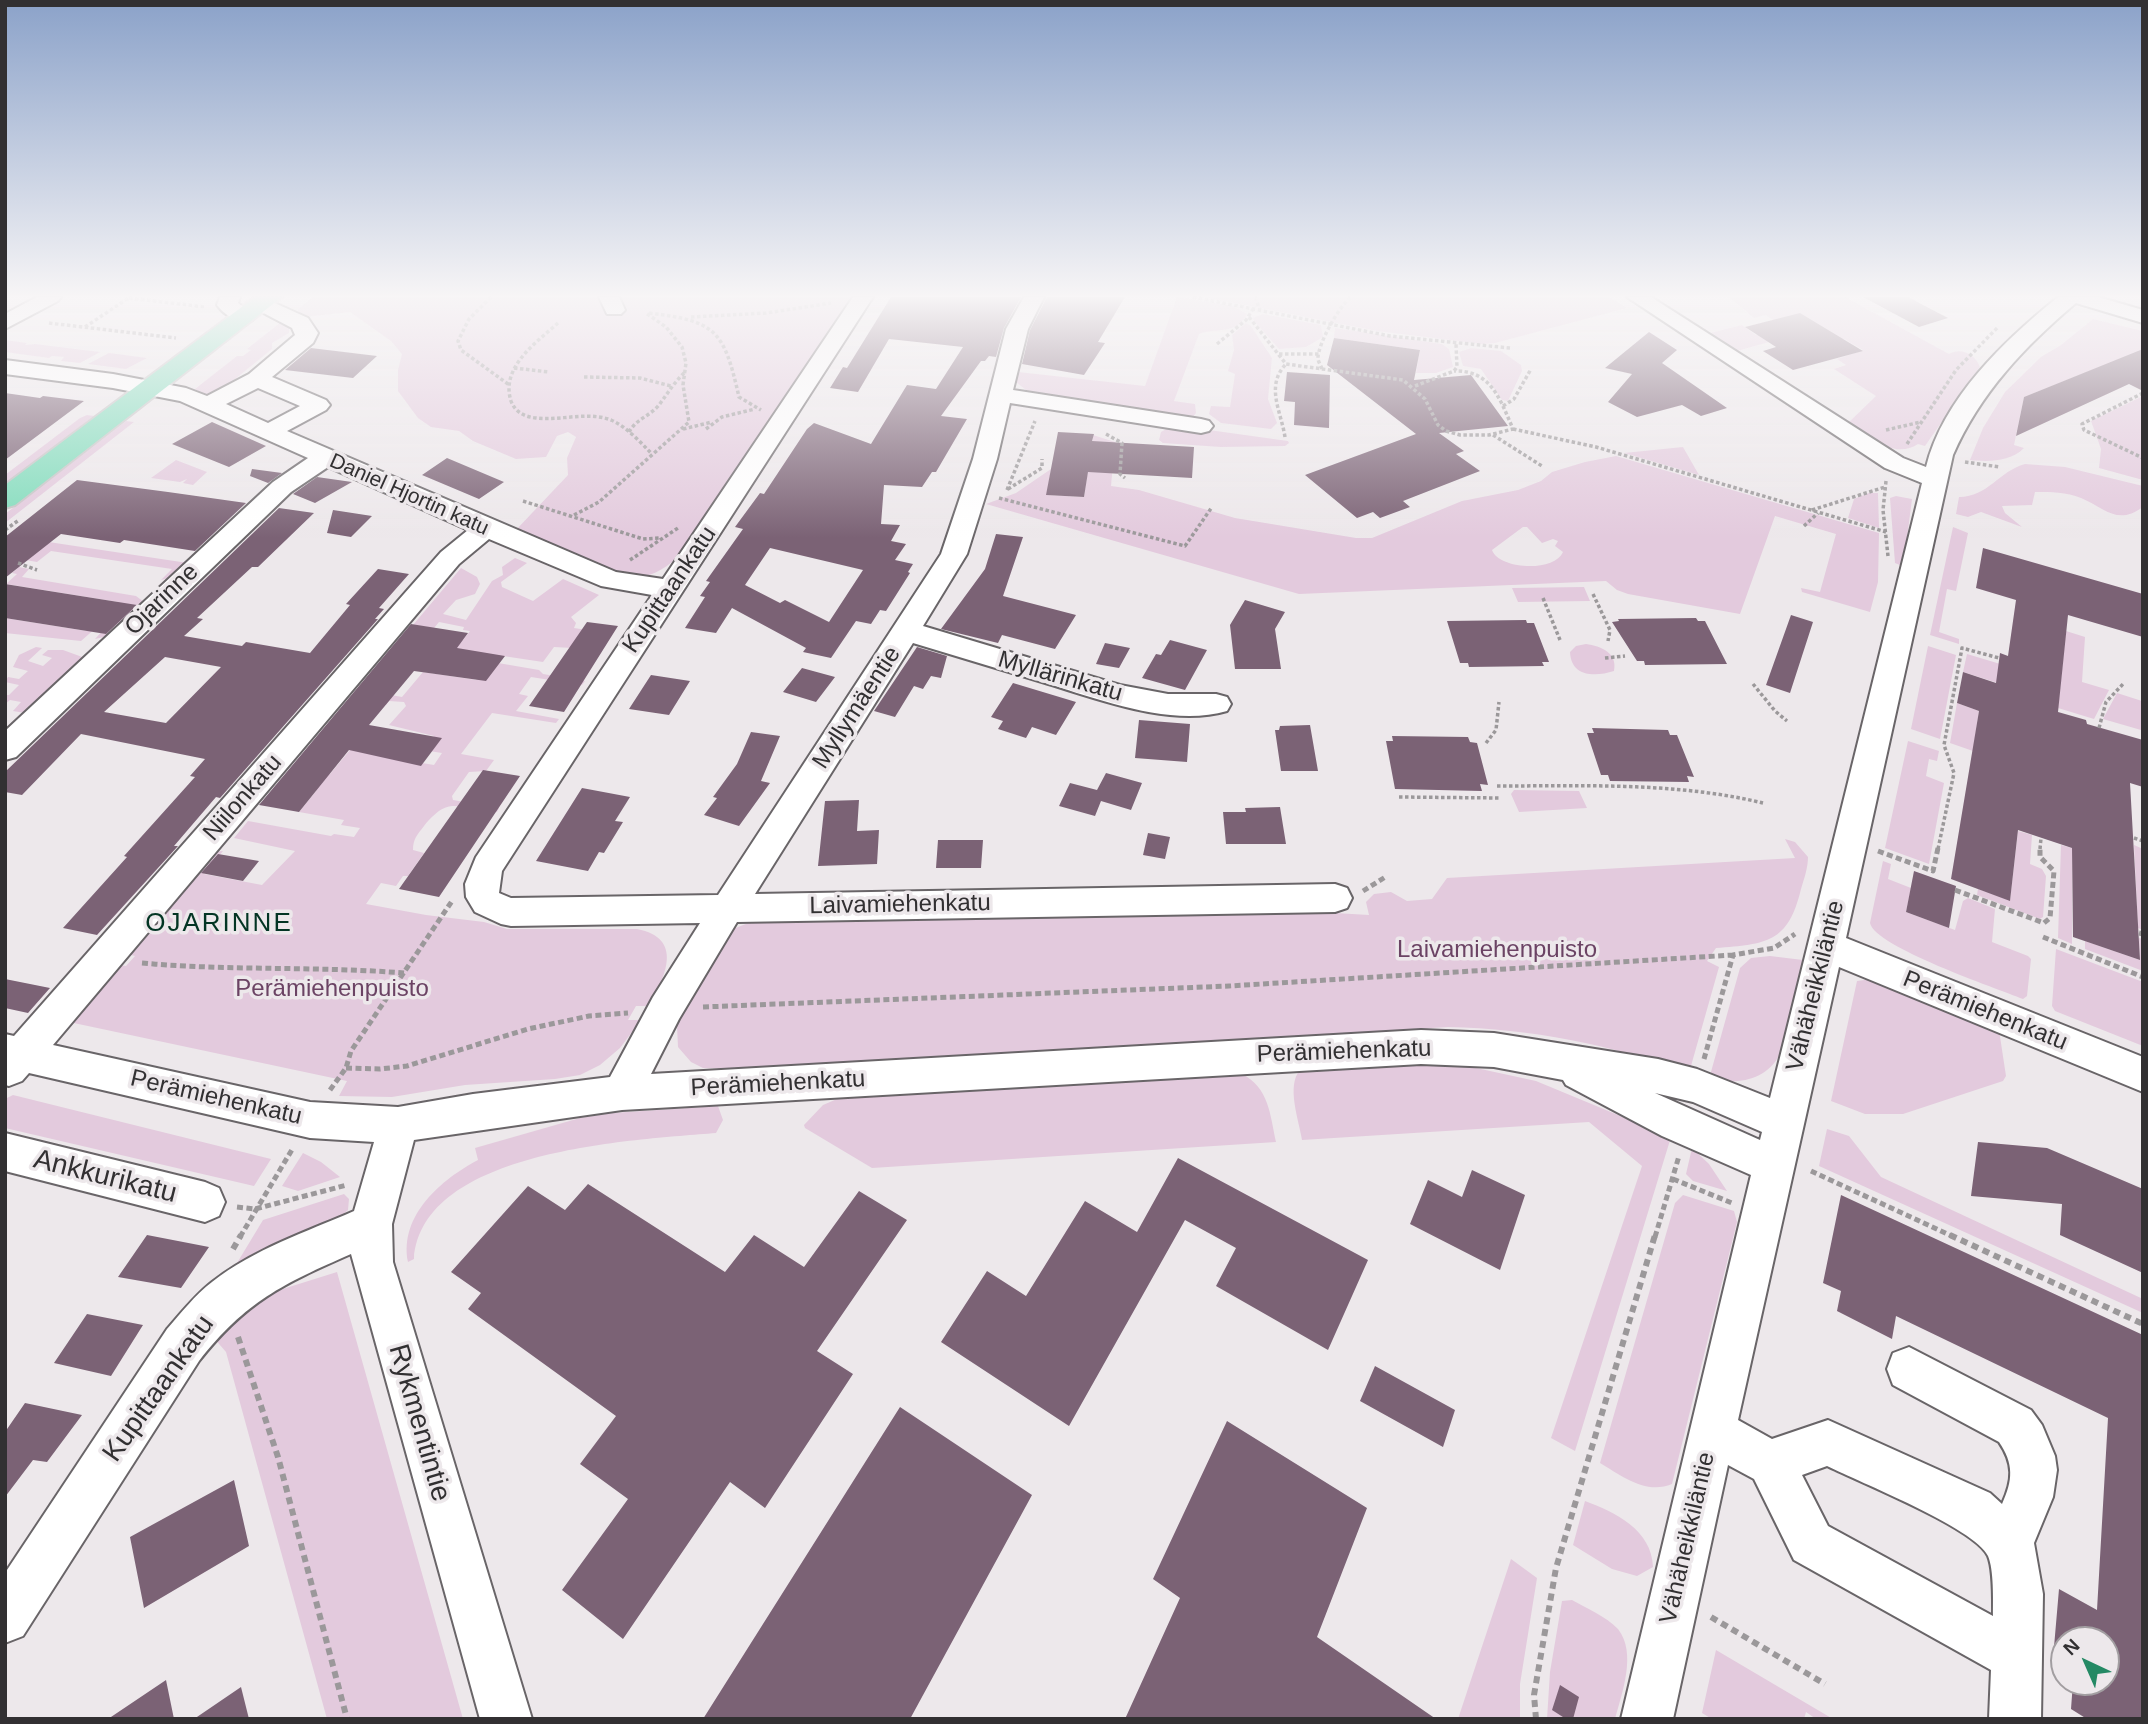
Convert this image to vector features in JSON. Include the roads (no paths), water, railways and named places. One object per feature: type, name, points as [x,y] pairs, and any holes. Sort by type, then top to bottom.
[{"type":"main road","points":[[5,499],[163,377]]},
{"type":"street","name":"Daniel Hjortin katu","points":[[77,377],[186,395],[325,458],[589,571],[619,582],[671,589]]},
{"type":"street","name":"Kupittaankatu","points":[[480,884],[488,866],[810,377]]},
{"type":"street","name":"Myllymäentie","points":[[622,1093],[666,1009],[727,909],[954,554],[985,459],[1005,377]]},
{"type":"street","points":[[1762,377],[1894,463],[1934,479]]},
{"type":"street","name":"Vähäheikkiläntie","points":[[1647,1719],[1712,1431],[1792,1168],[1783,1122],[1813,935],[1934,479],[1946,441],[1989,377]]},
{"type":"street","points":[[208,404],[257,379],[318,405],[268,432]]},
{"type":"street","points":[[1001,396],[1200,426]]},
{"type":"street","name":"Ojarinne","points":[[5,749],[282,487],[325,458]]},
{"type":"street","name":"Niilonkatu","points":[[10,1060],[107,957],[450,558],[486,528]]},
{"type":"street","name":"Myllärinkatu","points":[[906,631],[1119,695],[1168,704],[1216,704]]},
{"type":"street","name":"Laivamiehenkatu","points":[[480,884],[483,898],[491,905],[512,912],[1335,898]]},
{"type":"street","name":"Perämiehenkatu","points":[[1813,935],[2143,1075]]},
{"type":"street","name":"Perämiehenkatu","points":[[10,1060],[310,1120],[398,1125],[473,1112],[622,1093],[1421,1047],[1494,1049],[1558,1062],[1658,1076],[1697,1086],[1783,1122]]},
{"type":"street","name":"Perämiehenkatu","points":[[1558,1062],[1676,1123],[1792,1168]]},
{"type":"street","name":"Rykmentintie","points":[[398,1125],[372,1224],[372,1262],[506,1719]]},
{"type":"street","name":"Ankkurikatu","points":[[5,1152],[205,1202]]},
{"type":"street","name":"Kupittaankatu","points":[[5,1618],[183,1345],[226,1299],[261,1275],[372,1224]]},
{"type":"street","points":[[1909,1369],[2015,1426],[2028,1441],[2037,1474],[2010,1543],[2018,1594],[2015,1719]]},
{"type":"street","points":[[1712,1431],[1770,1463],[1811,1542],[2017,1657]]},
{"type":"street","points":[[1770,1463],[1828,1443],[1973,1510],[2010,1543]]},
{"type":"district","name":"OJARINNE","points":[[219,924]]},
{"type":"park label","name":"Laivamiehenpuisto","points":[[1497,950]]},
{"type":"park label","name":"Perämiehenpuisto","points":[[332,989]]}]
